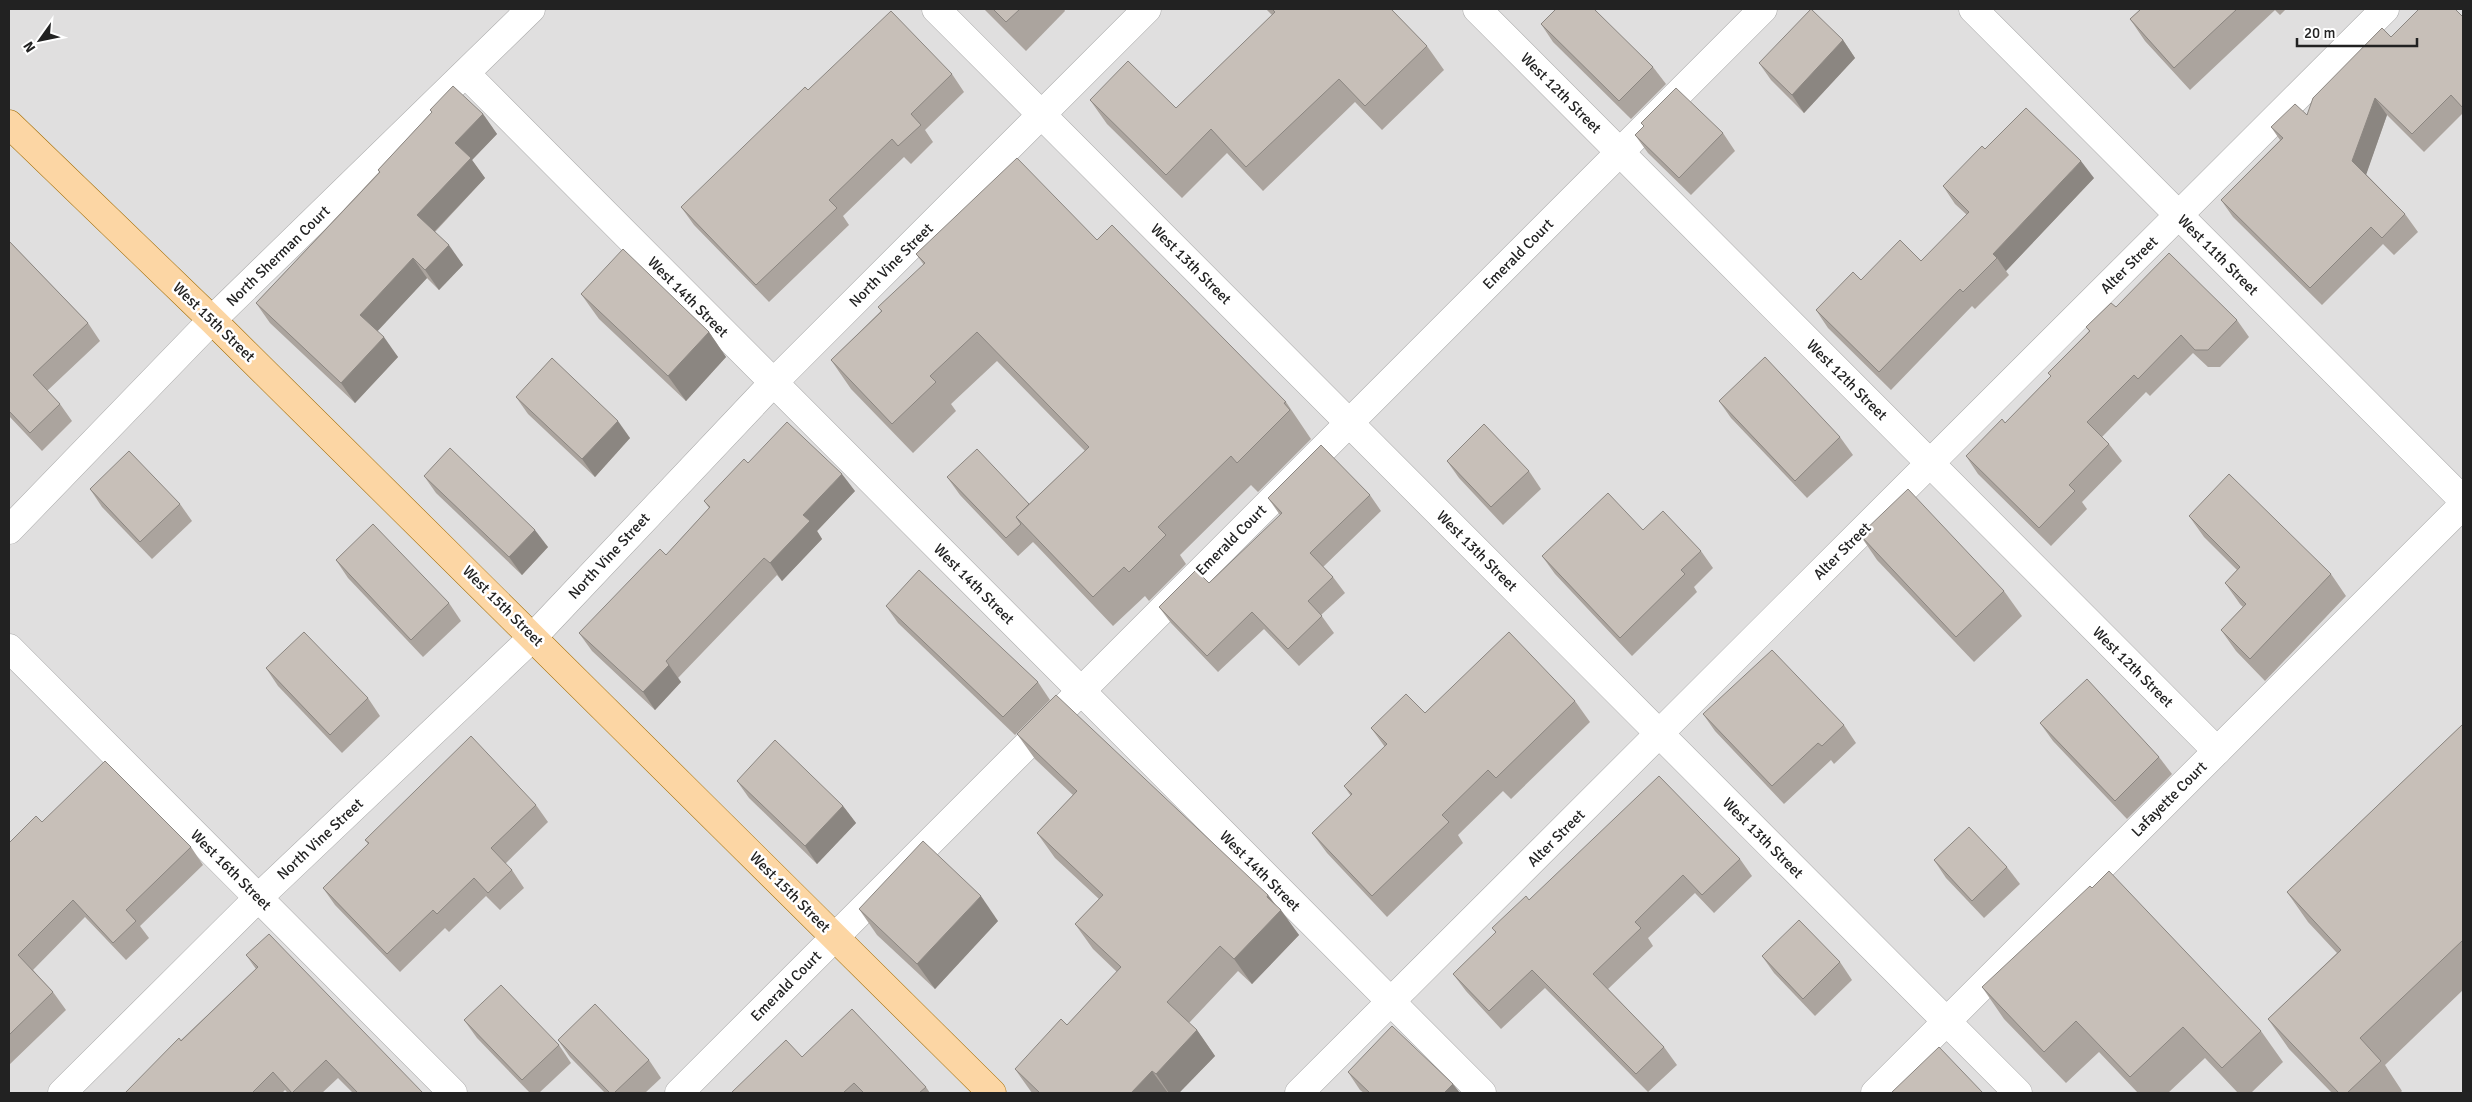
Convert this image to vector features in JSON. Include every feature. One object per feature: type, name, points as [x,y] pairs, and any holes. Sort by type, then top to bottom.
[{"type":"main road","name":"West 15th Street","points":[[9,124],[212,320],[992,1093]]},
{"type":"street","name":"North Sherman Court","points":[[9,530],[212,320],[531,9]]},
{"type":"street","name":"West 13th Street","points":[[936,9],[2018,1093]]},
{"type":"street","name":"North Vine Street","points":[[62,1093],[258,898],[533,637],[773,383],[1147,9]]},
{"type":"street","name":"West 12th Street","points":[[1476,9],[2217,751]]},
{"type":"street","name":"Emerald Court","points":[[679,1093],[1763,9]]},
{"type":"street","name":"West 11th Street","points":[[1973,9],[2463,500]]},
{"type":"street","name":"Alter Street","points":[[1299,1093],[2385,9]]},
{"type":"street","name":"West 14th Street","points":[[466,74],[1482,1093]]},
{"type":"street","name":"Lafayette Court","points":[[1875,1093],[2463,505]]},
{"type":"street","name":"West 16th Street","points":[[9,648],[453,1093]]},
{"type":"shaded area","points":[[9,9],[2463,9],[2463,1093],[9,1093]]},
{"type":"building","points":[[993,9],[1020,9],[1006,22]]},
{"type":"building","points":[[1272,9],[1391,9],[1427,46],[1365,106],[1339,79],[1246,167],[1211,129],[1166,175],[1090,100],[1128,61],[1176,108],[1275,12]]},
{"type":"building","points":[[1556,9],[1594,9],[1653,67],[1619,101],[1541,24]]},
{"type":"building","points":[[1811,9],[1843,40],[1792,95],[1759,63]]},
{"type":"building","points":[[2141,9],[2237,9],[2174,68],[2130,19]]},
{"type":"building","points":[[2419,9],[2455,9],[2463,17],[2463,108],[2451,95],[2412,134],[2375,98],[2352,161],[2405,214],[2382,238],[2371,227],[2310,288],[2221,200],[2283,138],[2271,127],[2295,104],[2307,115],[2313,98],[2382,28],[2391,37]]},
{"type":"building","points":[[891,11],[952,74],[911,114],[921,125],[898,146],[892,139],[829,200],[837,208],[756,285],[681,207],[805,87],[808,90]]},
{"type":"building","points":[[453,86],[483,114],[455,143],[471,158],[417,215],[449,245],[425,270],[413,258],[360,315],[384,337],[341,383],[256,303],[380,172],[378,170],[432,112],[430,110]]},
{"type":"building","points":[[1676,88],[1723,133],[1679,178],[1635,135],[1644,126],[1641,123]]},
{"type":"building","points":[[2026,108],[2081,161],[1993,254],[1997,258],[1963,292],[1960,289],[1879,372],[1816,310],[1853,272],[1861,280],[1900,240],[1921,261],[1969,212],[1943,186],[1982,146],[1985,149]]},
{"type":"building","points":[[1017,158],[1097,240],[1112,225],[1286,402],[1284,403],[1290,410],[1237,463],[1231,456],[1158,527],[1166,535],[1129,572],[1124,567],[1093,597],[1016,517],[1089,447],[977,332],[930,376],[936,382],[892,424],[831,360],[882,311],[878,307],[925,263],[916,254]]},
{"type":"building","points":[[9,241],[88,323],[33,375],[60,404],[30,433],[9,411]]},
{"type":"building","points":[[623,249],[709,332],[668,376],[581,294]]},
{"type":"building","points":[[2169,253],[2237,320],[2208,350],[2195,350],[2181,335],[2138,379],[2134,375],[2087,422],[2109,444],[2069,485],[2075,491],[2039,528],[1966,456],[2002,419],[2005,423],[2051,376],[2048,373],[2090,331],[2086,327],[2111,303],[2116,307]]},
{"type":"building","points":[[1765,357],[1840,437],[1795,481],[1719,401]]},
{"type":"building","points":[[552,358],[618,421],[582,459],[516,397]]},
{"type":"building","points":[[787,422],[842,474],[803,515],[810,521],[770,563],[764,558],[666,661],[669,665],[643,692],[579,633],[660,549],[666,555],[710,507],[704,501],[744,459],[748,463]]},
{"type":"building","points":[[1484,424],[1529,471],[1491,507],[1447,461]]},
{"type":"building","points":[[1321,445],[1370,495],[1310,553],[1333,577],[1308,601],[1322,616],[1288,649],[1252,612],[1207,656],[1159,607],[1196,570],[1209,583],[1282,513],[1268,498]]},
{"type":"building","points":[[450,448],[535,530],[509,557],[424,476]]},
{"type":"building","points":[[977,449],[1029,504],[1016,517],[1021,524],[1006,538],[947,477]]},
{"type":"building","points":[[129,451],[180,504],[140,542],[90,489]]},
{"type":"building","points":[[2229,474],[2331,574],[2250,659],[2221,630],[2246,604],[2225,583],[2240,567],[2189,516]]},
{"type":"building","points":[[1908,489],[2004,591],[1956,637],[1860,535]]},
{"type":"building","points":[[1608,493],[1643,530],[1663,511],[1701,551],[1681,570],[1685,574],[1620,638],[1542,556]]},
{"type":"building","points":[[373,524],[449,603],[411,640],[336,560]]},
{"type":"building","points":[[919,570],[1038,682],[1003,717],[886,606]]},
{"type":"building","points":[[304,632],[368,698],[330,735],[266,668]]},
{"type":"building","points":[[1509,632],[1575,701],[1496,778],[1488,770],[1442,815],[1449,822],[1372,896],[1312,833],[1352,794],[1344,786],[1387,744],[1371,728],[1406,694],[1425,713]]},
{"type":"building","points":[[1772,650],[1844,725],[1822,746],[1818,743],[1772,786],[1703,714]]},
{"type":"building","points":[[2087,679],[2159,757],[2115,801],[2040,723]]},
{"type":"building","points":[[1056,695],[1268,895],[1267,897],[1281,910],[1234,959],[1220,946],[1167,1002],[1197,1030],[1156,1074],[1152,1071],[1131,1093],[1040,1093],[1015,1069],[1061,1019],[1067,1025],[1121,967],[1075,924],[1103,895],[1037,833],[1077,791],[1017,734]]},
{"type":"building","points":[[2463,724],[2463,940],[2360,1038],[2381,1061],[2347,1093],[2339,1093],[2268,1019],[2341,950],[2287,892]]},
{"type":"building","points":[[471,736],[536,805],[491,848],[512,870],[488,893],[474,878],[437,914],[433,910],[387,954],[323,888],[369,843],[365,840]]},
{"type":"building","points":[[775,740],[843,806],[805,846],[737,781]]},
{"type":"building","points":[[105,761],[191,847],[126,910],[136,921],[113,943],[73,900],[18,955],[53,992],[9,1035],[9,843],[36,816],[42,822]]},
{"type":"building","points":[[1659,776],[1740,859],[1702,895],[1683,875],[1635,922],[1641,928],[1593,974],[1664,1047],[1636,1074],[1532,970],[1489,1011],[1453,974],[1496,932],[1492,928],[1526,896],[1529,900]]},
{"type":"building","points":[[1969,827],[2007,867],[1972,901],[1934,860]]},
{"type":"building","points":[[923,841],[981,896],[917,964],[859,909]]},
{"type":"building","points":[[2109,871],[2261,1031],[2222,1068],[2183,1027],[2130,1077],[2076,1021],[2044,1052],[1982,987],[2090,886],[2092,888]]},
{"type":"building","points":[[1799,920],[1840,962],[1803,999],[1762,956]]},
{"type":"building","points":[[269,934],[423,1093],[358,1093],[326,1060],[292,1093],[273,1072],[252,1093],[125,1093],[179,1038],[181,1041],[258,967],[246,955]]},
{"type":"building","points":[[501,985],[559,1045],[522,1080],[464,1020]]},
{"type":"building","points":[[595,1004],[649,1060],[614,1093],[610,1093],[558,1040]]},
{"type":"building","points":[[852,1009],[926,1087],[919,1093],[864,1093],[854,1083],[843,1093],[731,1093],[786,1040],[802,1057]]},
{"type":"building","points":[[1392,1026],[1453,1084],[1444,1093],[1370,1093],[1348,1072]]},
{"type":"building","points":[[1939,1047],[1983,1093],[1891,1093]]}]
